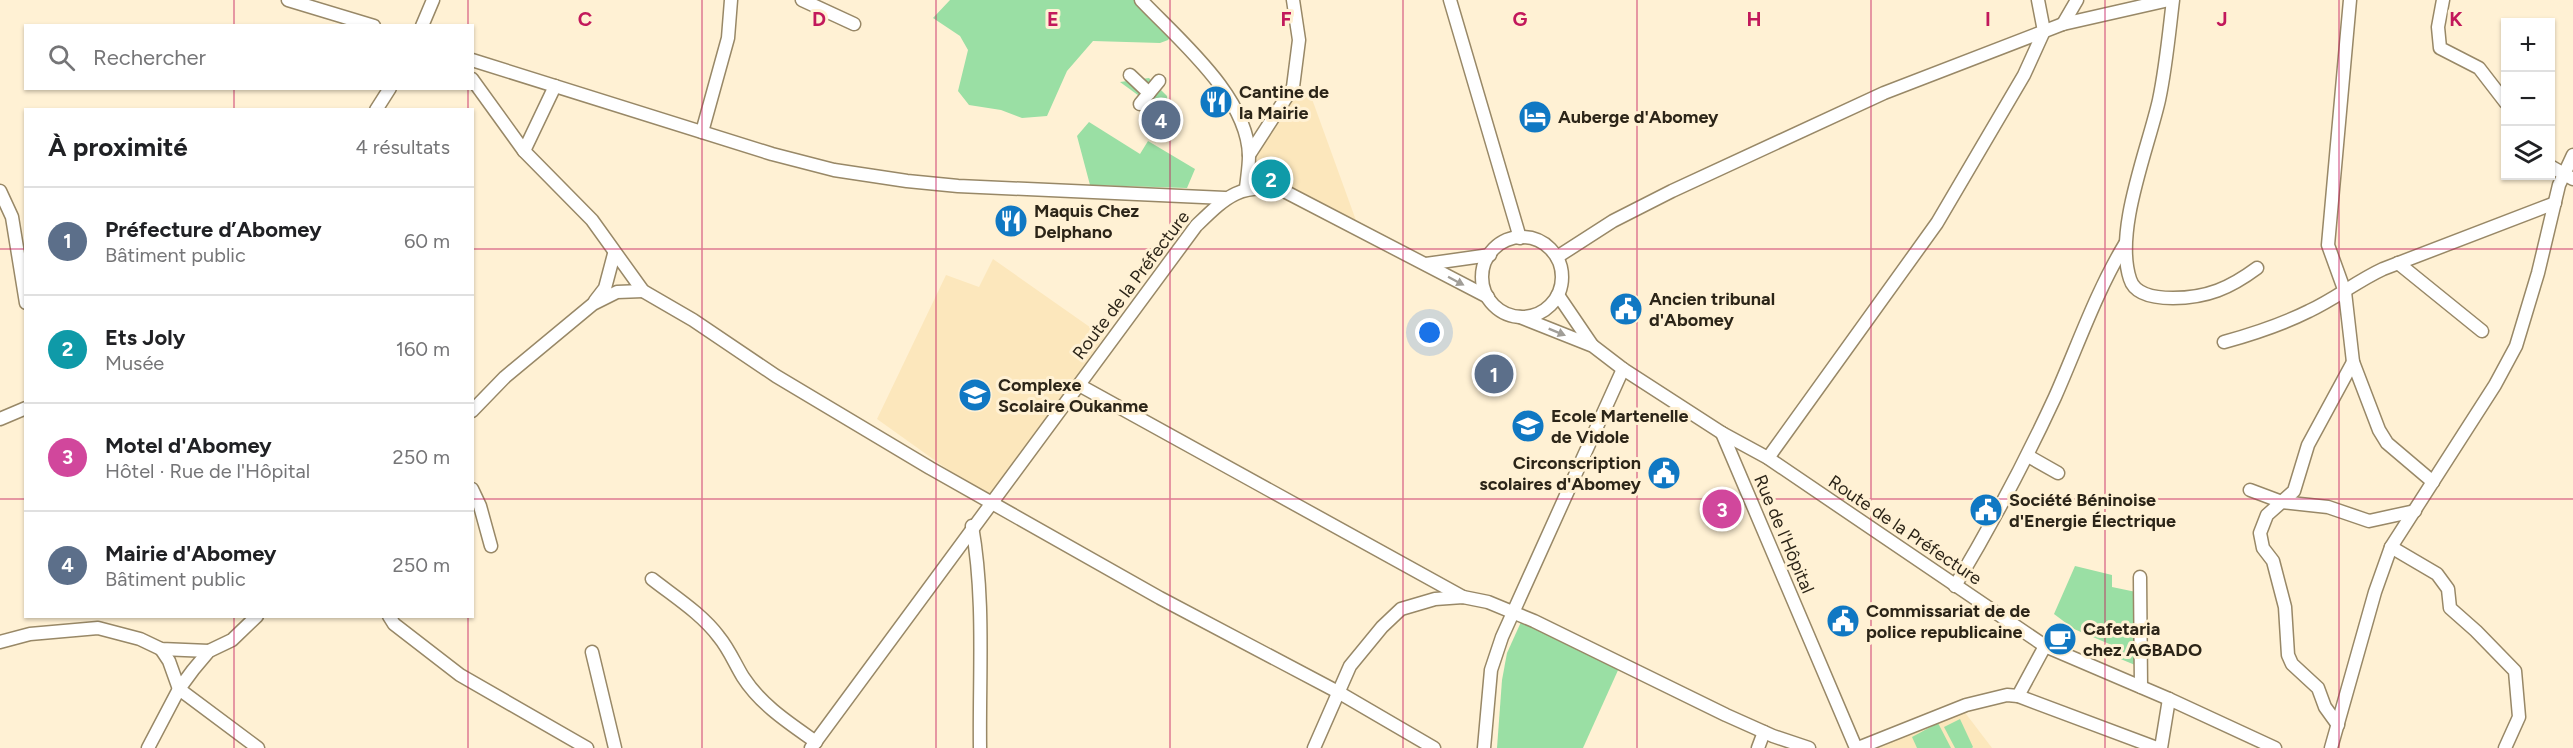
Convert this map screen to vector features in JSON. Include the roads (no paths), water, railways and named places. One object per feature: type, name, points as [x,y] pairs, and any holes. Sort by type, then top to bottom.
[{"type":"street","points":[[288,0],[367,24]]},
{"type":"street","points":[[423,24],[434,0]]},
{"type":"street","points":[[702,132],[722,67],[728,38],[731,0]]},
{"type":"street","points":[[802,0],[854,24]]},
{"type":"street","points":[[1141,0],[1220,85],[1235,109],[1244,132],[1249,155],[1245,188]]},
{"type":"street","points":[[1249,155],[1293,87],[1299,40],[1293,0]]},
{"type":"street","points":[[1450,0],[1520,238]]},
{"type":"street","points":[[1768,458],[1937,223],[2024,75],[2044,31],[2038,0]]},
{"type":"street","points":[[2063,24],[2077,0]]},
{"type":"street","points":[[1557,257],[1612,221],[1884,93],[2063,24],[2169,0]]},
{"type":"street","points":[[2173,0],[2159,99],[2135,191],[2126,243],[2129,279],[2136,289],[2152,296],[2180,297],[2211,294],[2226,289],[2257,268]]},
{"type":"street","points":[[2350,0],[2328,244],[2345,292],[2354,362],[2382,437],[2433,482]]},
{"type":"street","points":[[2443,0],[2438,27],[2439,48],[2479,68],[2501,98]]},
{"type":"street","points":[[474,61],[772,154],[834,170],[908,182],[1225,198]]},
{"type":"street","points":[[1130,75],[1149,93]]},
{"type":"street","points":[[1140,104],[1159,81]]},
{"type":"street","points":[[474,82],[524,151],[592,220],[614,254],[644,291],[693,320],[776,376],[991,503],[1160,598],[1338,692],[1434,748]]},
{"type":"street","points":[[524,151],[555,86]]},
{"type":"street","points":[[377,108],[389,90]]},
{"type":"street","points":[[2331,748],[2375,592],[2391,547],[2495,385],[2516,346],[2538,273],[2555,203],[2568,177],[2573,155]]},
{"type":"street","points":[[2555,169],[2568,177]]},
{"type":"street","name":"Route de la Préfecture","points":[[813,745],[972,526],[1196,226],[1225,198],[1245,188],[1268,187],[1284,190],[1488,297]]},
{"type":"street","points":[[0,191],[12,217],[24,290]]},
{"type":"street","points":[[2224,342],[2309,312],[2345,292],[2358,281],[2398,263],[2555,203]]},
{"type":"street","points":[[1520,238],[1537,240],[1545,244],[1557,257],[1562,276],[1558,295],[1546,309],[1520,317],[1502,311],[1488,297],[1483,280],[1485,262],[1490,255],[1503,243],[1520,238]]},
{"type":"street","points":[[1955,586],[1988,531],[2028,456],[2106,277],[2126,243]]},
{"type":"street","points":[[593,304],[605,288],[614,254]]},
{"type":"street","points":[[1425,264],[1490,255]]},
{"type":"street","points":[[2398,263],[2482,331]]},
{"type":"street","points":[[474,409],[505,377],[593,304],[617,292],[644,291]]},
{"type":"street","name":"Route de la Préfecture","points":[[1558,295],[1593,346]]},
{"type":"street","name":"Route de la Préfecture","points":[[1520,317],[1593,346],[1623,369],[1722,433],[1768,458],[2045,646],[2169,699],[2275,748]]},
{"type":"street","points":[[2338,724],[2325,706],[2318,688],[2292,664],[2288,655],[2285,607],[2273,561],[2263,548],[2260,533],[2266,515],[2294,491],[2308,445],[2354,362]]},
{"type":"street","points":[[1484,748],[1491,670],[1512,612],[1623,369]]},
{"type":"street","points":[[1079,385],[1463,597]]},
{"type":"street","points":[[0,419],[24,409]]},
{"type":"street","name":"Rue de l'Hôpital","points":[[1722,433],[1857,748]]},
{"type":"street","points":[[2028,456],[2058,472]]},
{"type":"street","points":[[2250,490],[2282,502],[2328,507],[2369,521],[2415,511]]},
{"type":"street","points":[[474,493],[491,546]]},
{"type":"street","points":[[972,526],[981,638],[980,748]]},
{"type":"street","points":[[2391,547],[2437,574],[2448,590],[2450,608],[2476,631],[2515,672],[2518,717],[2505,748]]},
{"type":"street","points":[[2140,577],[2141,687]]},
{"type":"street","points":[[652,579],[698,615],[719,637],[744,678],[759,697],[813,745]]},
{"type":"street","points":[[1314,748],[1350,666],[1382,627],[1401,609],[1436,599],[1463,597],[1488,602],[1512,612],[1764,732],[1809,748]]},
{"type":"street","points":[[148,748],[179,689],[209,651],[232,640],[255,618]]},
{"type":"street","points":[[390,618],[402,631],[460,675],[587,748]]},
{"type":"street","points":[[0,642],[30,634],[98,628],[140,639],[161,649],[209,651]]},
{"type":"street","points":[[2018,696],[2045,646]]},
{"type":"street","points":[[161,649],[169,661],[179,689],[258,748]]},
{"type":"street","points":[[592,652],[615,748]]},
{"type":"street","points":[[1857,748],[1966,705],[2007,695],[2018,696],[2159,748],[2169,699]]},
{"type":"street","points":[[1758,748],[1764,732]]},
{"type":"place","name":"Cantine de la Mairie","points":[[1216,102]]},
{"type":"place","name":"Auberge d'Abomey","points":[[1535,117]]},
{"type":"place","name":"Mairie d'Abomey","points":[[1161,120]]},
{"type":"place","name":"Ets Joly","points":[[1271,179]]},
{"type":"place","name":"Maquis Chez Delphano","points":[[1011,221]]},
{"type":"place","name":"Ancien tribunal d'Abomey","points":[[1626,309]]},
{"type":"place","name":"Préfecture d’Abomey","points":[[1494,374]]},
{"type":"place","name":"Complexe Scolaire Oukanme","points":[[975,395]]},
{"type":"place","name":"Ecole Martenelle de Vidole","points":[[1528,426]]},
{"type":"place","name":"Circonscription scolaires d'Abomey","points":[[1664,473]]},
{"type":"place","name":"Motel d'Abomey","points":[[1722,509]]},
{"type":"place","name":"Société Béninoise d'Energie Électrique","points":[[1986,510]]},
{"type":"place","name":"Commissariat de de police republicaine","points":[[1843,621]]},
{"type":"place","name":"Cafetaria chez AGBADO","points":[[2060,639]]}]
